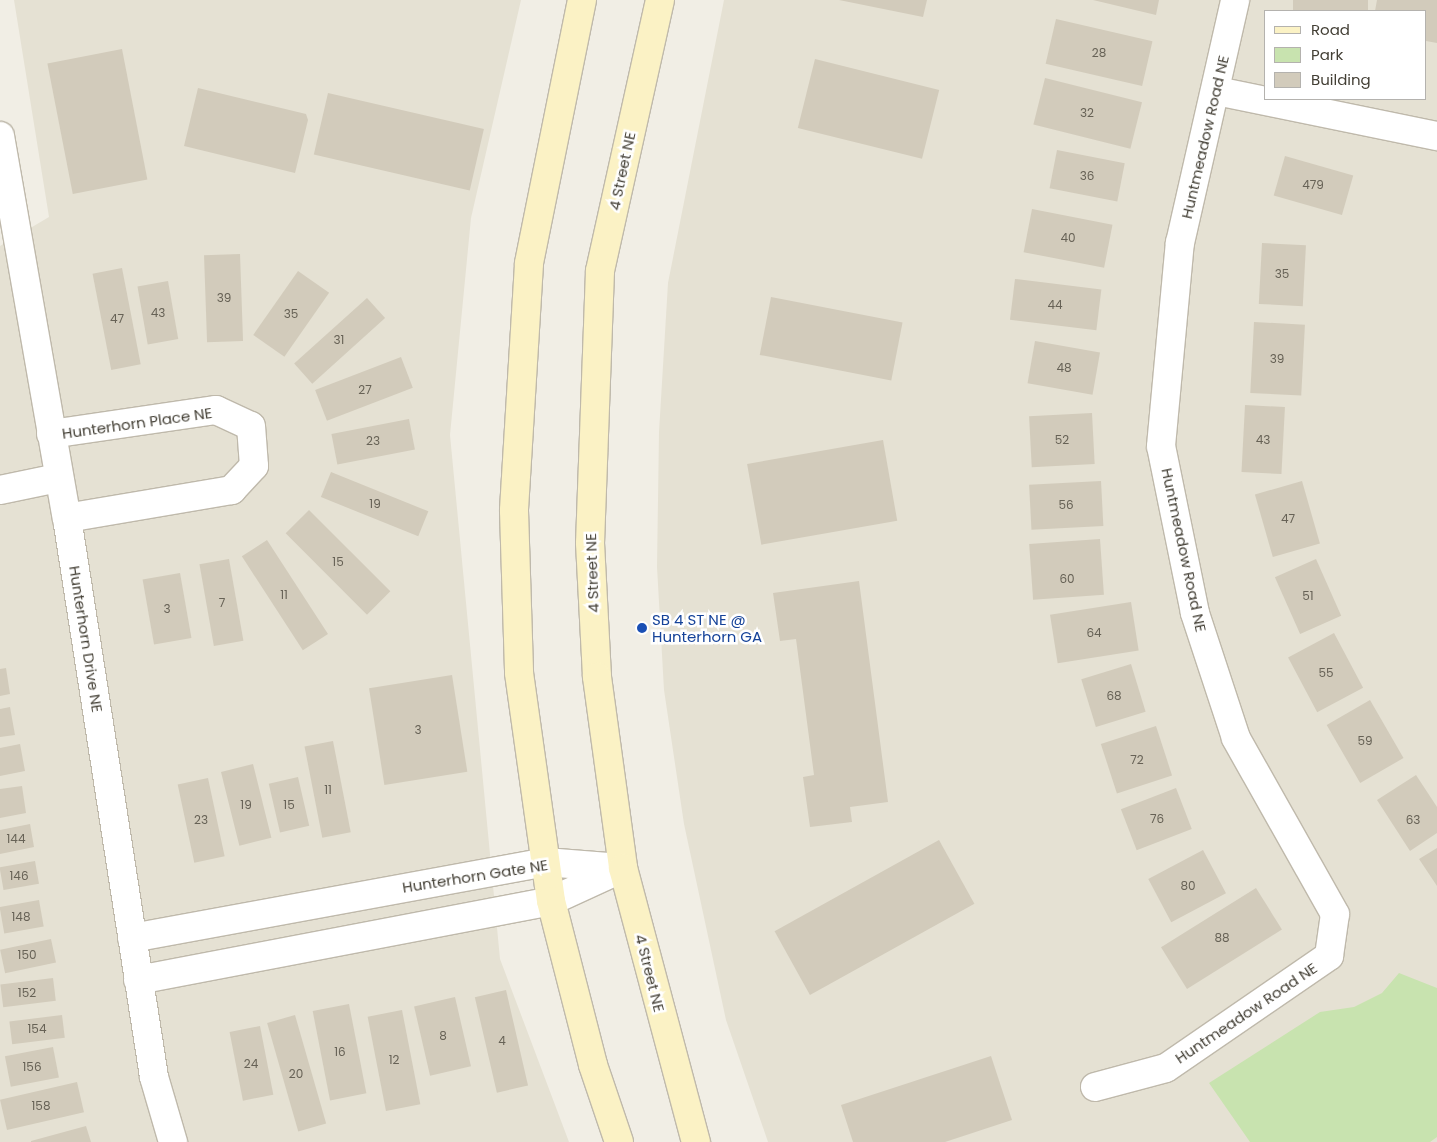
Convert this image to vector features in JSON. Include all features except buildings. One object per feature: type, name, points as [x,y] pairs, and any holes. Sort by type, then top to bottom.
[{"type":"main road","points":[[582,0],[529,264],[514,511],[519,673],[551,901],[593,1065],[619,1142]]},
{"type":"main road","name":"4 Street NE","points":[[660,0],[600,271],[590,543],[597,677],[623,868],[696,1142]]},
{"type":"street","name":"Huntmeadow Road NE","points":[[1095,1087],[1166,1068],[1329,956],[1335,914],[1236,738],[1195,613],[1161,446],[1180,243],[1217,91],[1235,0]]},
{"type":"street","points":[[1217,91],[1437,136]]},
{"type":"street","name":"Hunterhorn Drive NE","points":[[0,136],[58,478],[67,518],[154,1077],[173,1142]]},
{"type":"street","name":"Hunterhorn Place NE","points":[[51,434],[216,410],[251,426],[254,466],[232,490],[67,518]]},
{"type":"street","points":[[0,490],[58,478]]},
{"type":"street","name":"Hunterhorn Gate NE","points":[[132,938],[545,862],[623,868]]},
{"type":"street","points":[[138,980],[551,901],[623,868]]},
{"type":"shaded area","points":[[14,0],[521,0],[471,218],[450,435],[500,959],[569,1142],[0,1142],[0,246],[49,217]]},
{"type":"shaded area","points":[[724,0],[1437,0],[1437,1142],[768,1142],[726,1020],[684,824],[664,690],[657,567],[659,432],[668,283]]},
{"type":"green space","points":[[1399,973],[1437,988],[1437,1137],[1430,1142],[1250,1142],[1209,1083],[1320,1012],[1354,1007],[1382,993]]},
{"type":"place","name":"SB 4 ST NE @ Hunterhorn GA","points":[[642,628]]}]
